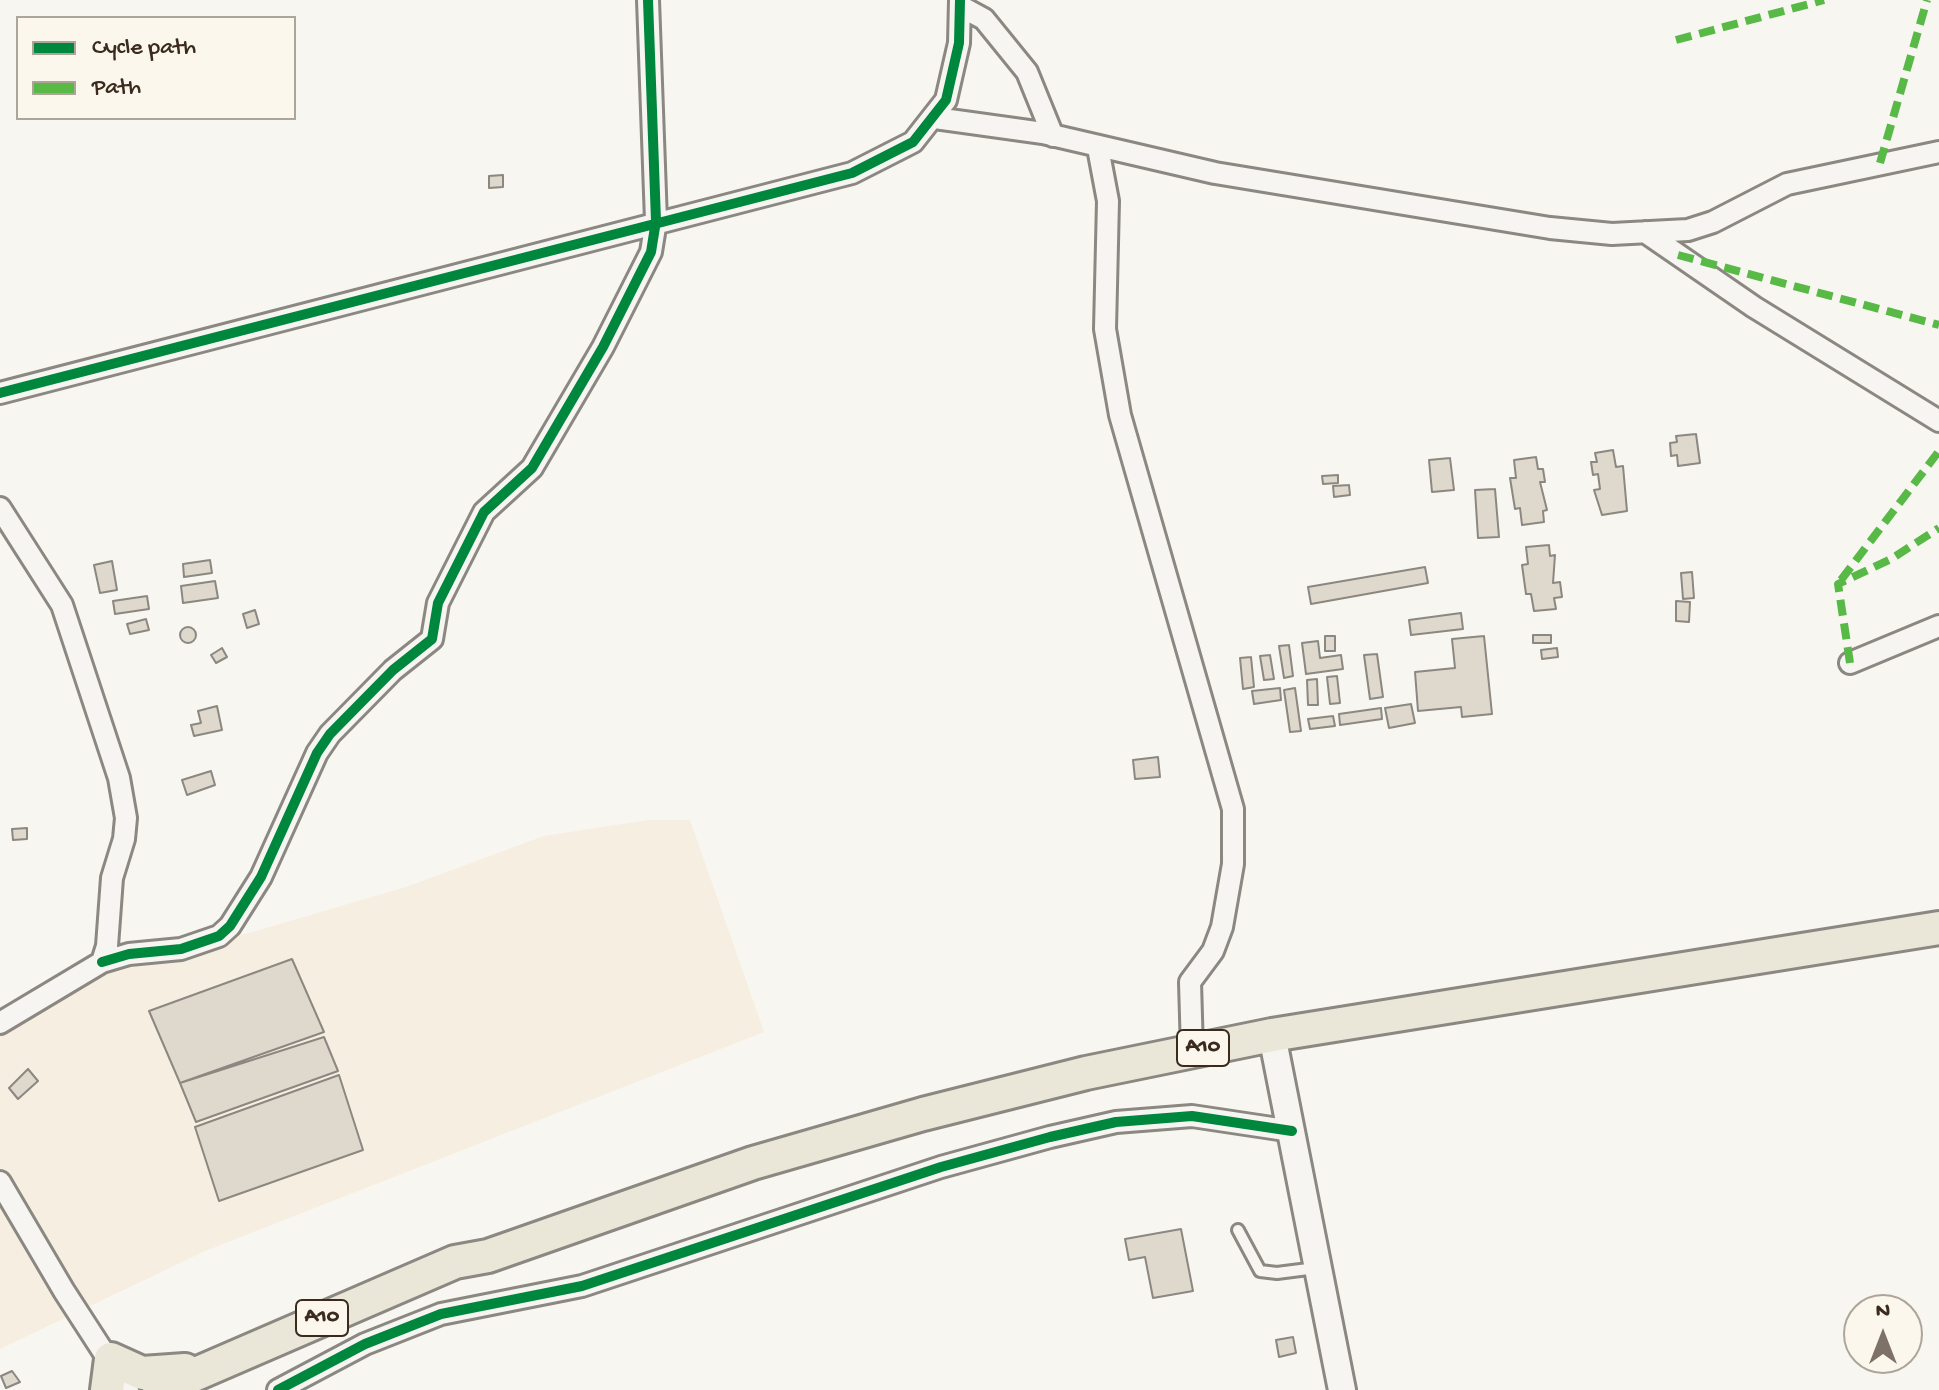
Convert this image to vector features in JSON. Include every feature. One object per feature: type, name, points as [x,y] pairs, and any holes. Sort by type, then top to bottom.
[{"type":"main road","name":"A10","points":[[159,1390],[200,1379],[455,1262],[488,1256],[753,1163],[839,1137],[1086,1073],[1272,1035],[1939,928]]},
{"type":"main road","points":[[109,1374],[142,1373],[200,1379]]},
{"type":"street","points":[[0,1023],[102,962],[129,954],[181,949],[219,936],[230,926],[261,877],[317,753],[330,734],[393,670],[432,639],[438,603],[484,512],[532,468],[638,282],[651,252],[656,221],[648,0]]},
{"type":"street","points":[[0,393],[656,221],[852,173],[913,142],[935,118],[946,100],[955,66],[960,3],[984,19],[1027,72],[1053,136]]},
{"type":"street","points":[[935,118],[1053,136],[1215,173],[1550,228],[1612,234],[1688,230],[1713,222],[1787,184],[1939,152]]},
{"type":"street","points":[[1098,148],[1108,201],[1105,329],[1120,415],[1233,809],[1233,864],[1222,927],[1213,951],[1190,982],[1192,1051]]},
{"type":"street","points":[[1645,232],[1767,315],[1939,421]]},
{"type":"street","points":[[0,508],[62,605],[125,799],[124,839],[112,878],[107,946],[102,962]]},
{"type":"street","points":[[1850,663],[1939,626]]},
{"type":"street","points":[[1272,1035],[1342,1390]]},
{"type":"street","points":[[278,1390],[365,1344],[441,1314],[582,1286],[941,1167],[1050,1137],[1116,1122],[1192,1116],[1292,1131]]},
{"type":"street","points":[[0,1182],[109,1374],[128,1390]]},
{"type":"lane","points":[[1238,1230],[1260,1271],[1277,1273],[1318,1268]]},
{"type":"shaded area","points":[[648,820],[690,820],[764,1032],[205,1251],[0,1349],[0,1006],[406,887],[544,836]]},
{"type":"building","points":[[503,175],[503,187],[489,188],[489,176]]},
{"type":"building","points":[[1696,434],[1700,463],[1678,466],[1677,455],[1671,456],[1670,443],[1677,442],[1676,436]]},
{"type":"building","points":[[1613,450],[1616,467],[1623,466],[1627,511],[1602,515],[1594,490],[1600,489],[1598,474],[1593,475],[1591,462],[1597,462],[1595,453]]},
{"type":"building","points":[[1536,457],[1538,469],[1543,469],[1545,482],[1540,482],[1547,510],[1543,511],[1544,522],[1522,525],[1520,508],[1515,509],[1510,478],[1516,478],[1514,460]]},
{"type":"building","points":[[1450,458],[1454,490],[1432,492],[1429,460]]},
{"type":"building","points":[[1338,475],[1338,483],[1323,484],[1322,476]]},
{"type":"building","points":[[1349,485],[1350,495],[1334,497],[1333,486]]},
{"type":"building","points":[[1495,489],[1499,537],[1478,538],[1475,490]]},
{"type":"building","points":[[1549,545],[1550,556],[1555,555],[1553,583],[1560,582],[1562,597],[1554,598],[1556,609],[1534,611],[1531,594],[1526,594],[1522,565],[1528,564],[1526,547]]},
{"type":"building","points":[[210,560],[212,573],[184,577],[183,564]]},
{"type":"building","points":[[112,561],[117,590],[100,593],[94,565]]},
{"type":"building","points":[[1425,567],[1428,583],[1311,604],[1308,587]]},
{"type":"building","points":[[1692,572],[1694,598],[1683,599],[1681,573]]},
{"type":"building","points":[[215,581],[218,598],[183,603],[181,586]]},
{"type":"building","points":[[147,596],[149,609],[115,614],[113,601]]},
{"type":"building","points":[[1676,601],[1690,602],[1689,622],[1676,621]]},
{"type":"building","points":[[255,610],[259,624],[247,628],[243,614]]},
{"type":"building","points":[[1461,613],[1463,629],[1411,635],[1409,620]]},
{"type":"building","points":[[146,619],[149,630],[130,634],[127,624]]},
{"type":"building","points":[[188,627],[194,629],[194,641],[188,643],[182,641],[180,635],[182,629]]},
{"type":"building","points":[[1533,635],[1551,635],[1551,643],[1533,643]]},
{"type":"building","points":[[1325,636],[1335,636],[1335,651],[1325,651]]},
{"type":"building","points":[[1484,636],[1492,714],[1462,717],[1461,707],[1418,711],[1415,672],[1455,668],[1452,639]]},
{"type":"building","points":[[1318,641],[1320,658],[1341,655],[1343,669],[1306,674],[1302,643]]},
{"type":"building","points":[[1289,645],[1293,676],[1284,678],[1279,646]]},
{"type":"building","points":[[222,648],[227,657],[216,663],[211,655]]},
{"type":"building","points":[[1557,648],[1558,657],[1542,659],[1541,650]]},
{"type":"building","points":[[1377,654],[1383,697],[1370,699],[1364,655]]},
{"type":"building","points":[[1270,655],[1274,679],[1264,680],[1260,656]]},
{"type":"building","points":[[1251,657],[1254,687],[1243,689],[1240,658]]},
{"type":"building","points":[[1337,676],[1340,703],[1330,704],[1327,677]]},
{"type":"building","points":[[1317,679],[1318,705],[1308,705],[1307,680]]},
{"type":"building","points":[[1280,688],[1281,700],[1254,704],[1252,691]]},
{"type":"building","points":[[1295,688],[1301,731],[1290,732],[1284,690]]},
{"type":"building","points":[[1411,704],[1415,723],[1389,728],[1385,708]]},
{"type":"building","points":[[217,706],[222,730],[194,736],[191,725],[201,723],[198,711]]},
{"type":"building","points":[[1381,708],[1382,719],[1340,725],[1339,714]]},
{"type":"building","points":[[1333,716],[1335,726],[1310,729],[1308,719]]},
{"type":"building","points":[[1158,757],[1160,777],[1135,779],[1133,760]]},
{"type":"building","points":[[211,771],[215,785],[187,795],[182,780]]},
{"type":"building","points":[[27,828],[27,839],[13,840],[12,829]]},
{"type":"building","points":[[292,959],[324,1032],[180,1083],[149,1011]]},
{"type":"building","points":[[324,1037],[338,1071],[196,1122],[180,1083]]},
{"type":"building","points":[[28,1069],[38,1081],[18,1099],[9,1088]]},
{"type":"building","points":[[339,1075],[363,1150],[219,1201],[195,1127]]},
{"type":"building","points":[[1181,1229],[1193,1291],[1153,1298],[1145,1257],[1129,1260],[1125,1239]]},
{"type":"building","points":[[1293,1337],[1296,1353],[1279,1357],[1276,1340]]},
{"type":"building","points":[[12,1371],[20,1382],[6,1388],[1,1376]]},
{"type":"marked path","points":[[1676,40],[1824,0]]},
{"type":"marked path","points":[[1880,163],[1927,0]]},
{"type":"marked path","points":[[1678,255],[1939,325]]},
{"type":"marked path","points":[[1841,580],[1939,451]]},
{"type":"marked path","points":[[1850,663],[1838,584],[1891,559],[1939,528]]},
{"type":"cycle path","points":[[102,962],[129,954],[181,949],[219,936],[230,926],[261,877],[317,753],[330,734],[393,670],[432,639],[438,603],[484,512],[532,468],[603,347],[651,252],[656,221],[648,0]]},
{"type":"cycle path","points":[[0,393],[852,173],[913,142],[946,100],[959,43],[960,0]]},
{"type":"cycle path","points":[[278,1390],[365,1344],[441,1314],[582,1286],[941,1167],[1050,1137],[1116,1122],[1192,1116],[1292,1131]]}]
